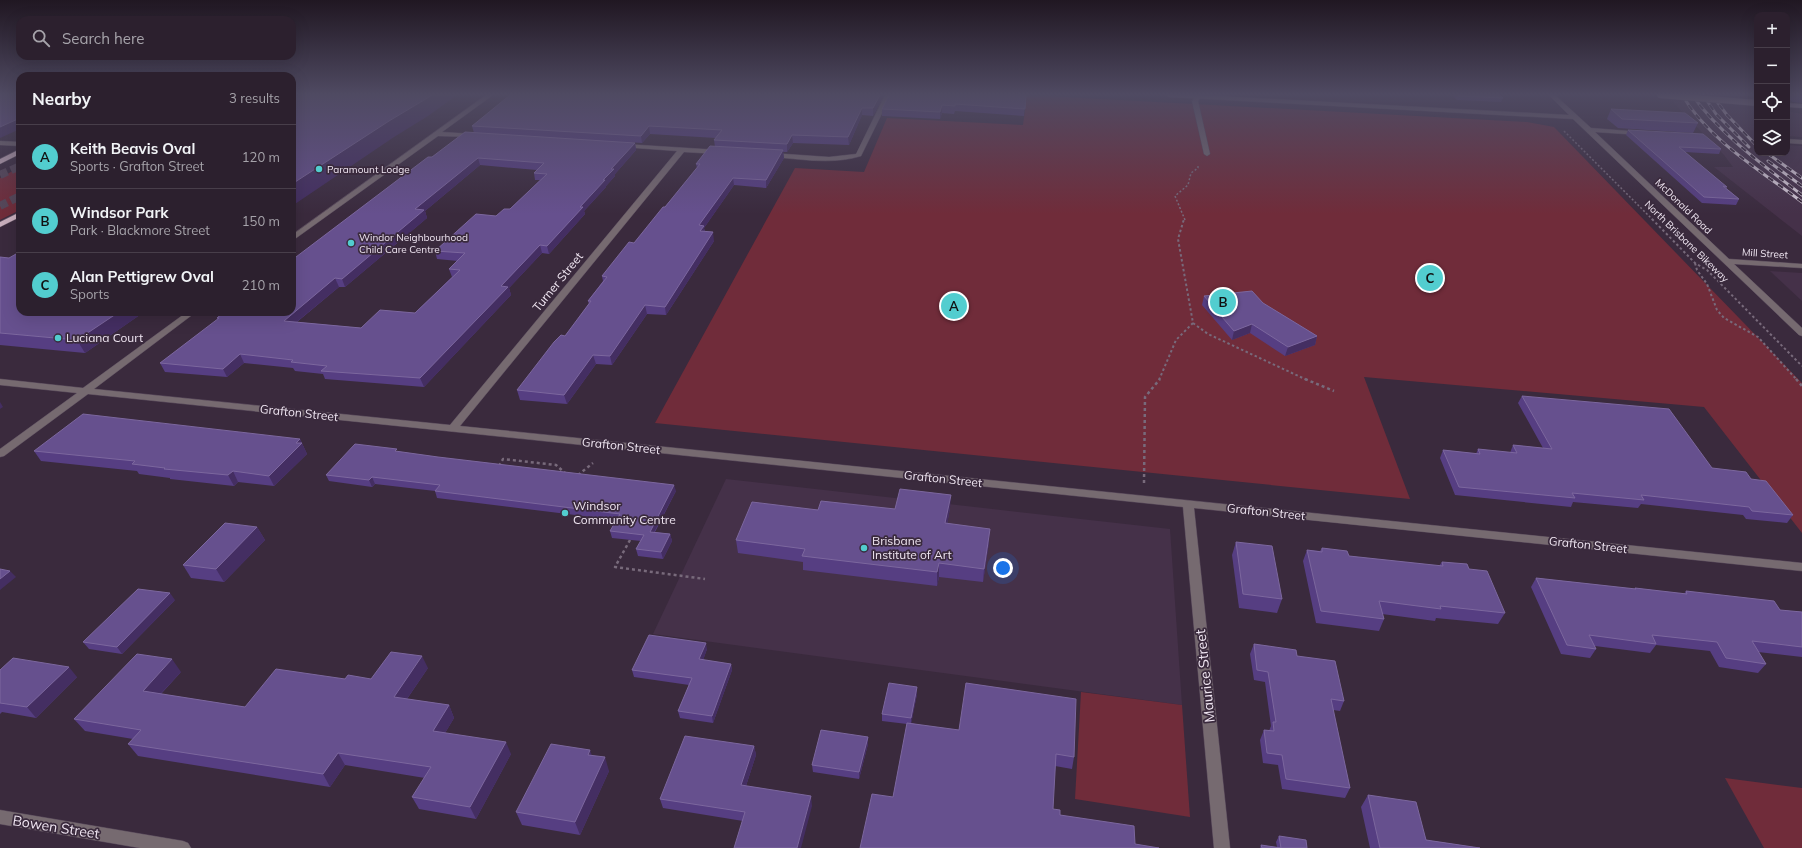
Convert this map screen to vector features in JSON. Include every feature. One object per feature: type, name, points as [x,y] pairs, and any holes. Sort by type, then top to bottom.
[{"type":"highway","points":[[0,162],[16,153]]},
{"type":"highway","points":[[0,225],[16,216]]},
{"type":"street","points":[[296,236],[435,135]]},
{"type":"street","points":[[445,135],[484,137]]},
{"type":"street","points":[[766,155],[850,159],[859,154],[869,135]]},
{"type":"street","points":[[1203,135],[1207,154]]},
{"type":"street","name":"McDonald Road","points":[[1593,135],[1802,333]]},
{"type":"street","points":[[1790,141],[1802,142]]},
{"type":"street","points":[[0,143],[16,144]]},
{"type":"street","points":[[617,145],[728,152]]},
{"type":"street","name":"Turner Street","points":[[452,429],[682,150]]},
{"type":"street","name":"Mill Street","points":[[1726,261],[1802,266]]},
{"type":"street","points":[[0,454],[187,316]]},
{"type":"street","name":"Grafton Street","points":[[0,382],[1802,567]]},
{"type":"street","name":"Maurice Street","points":[[1188,504],[1222,848]]},
{"type":"street","name":"Bowen Street","points":[[0,818],[183,848]]},
{"type":"path","name":"North Brisbane Bikeway","points":[[1567,135],[1695,263],[1707,270],[1802,366]]},
{"type":"path","points":[[1199,161],[1198,168],[1191,173],[1188,185],[1175,196],[1185,221],[1178,239],[1193,323],[1201,331],[1294,373],[1308,382],[1334,391]]},
{"type":"path","points":[[1695,263],[1717,310],[1724,318],[1758,337],[1802,386]]},
{"type":"path","points":[[1144,481],[1145,397],[1162,377],[1176,340],[1193,323]]},
{"type":"path","points":[[505,467],[498,466],[503,459],[556,465],[567,474]]},
{"type":"path","points":[[572,479],[594,463]]},
{"type":"path","points":[[630,540],[615,568],[705,579]]},
{"type":"shaded area","points":[[880,135],[1561,135],[1802,383],[1802,533],[1704,407],[1364,377],[1410,499],[655,423],[795,168],[864,172]]},
{"type":"shaded area","points":[[1704,135],[1754,135],[1754,156],[1790,156],[1790,145],[1802,146],[1802,236],[1714,167],[1733,167],[1724,155]]},
{"type":"shaded area","points":[[1790,135],[1802,135],[1802,137],[1790,136]]},
{"type":"shaded area","points":[[16,169],[16,212],[0,220],[0,178]]},
{"type":"shaded area","points":[[1770,271],[1802,273],[1802,301]]},
{"type":"shaded area","points":[[726,479],[1170,529],[1182,705],[653,634]]},
{"type":"shaded area","points":[[1081,692],[1182,705],[1190,817],[1075,799]]},
{"type":"shaded area","points":[[1725,778],[1802,788],[1802,848],[1764,848]]},
{"type":"building","points":[[296,135],[368,135],[296,181]]},
{"type":"building","points":[[462,135],[505,135],[635,143],[611,169],[614,169],[603,180],[605,180],[580,207],[583,207],[547,246],[540,245],[501,286],[508,287],[420,378],[321,371],[327,366],[291,362],[293,360],[240,354],[223,369],[160,363],[219,318],[217,318],[219,316],[290,316],[284,321],[361,328],[380,310],[415,313],[460,270],[449,269],[465,253],[435,251],[476,214],[496,216],[504,209],[510,209],[547,174],[534,173],[544,163],[478,158],[415,209],[424,210],[342,279],[335,278],[296,311],[296,257],[428,157],[432,157]]},
{"type":"building","points":[[617,135],[642,135],[641,136]]},
{"type":"building","points":[[718,135],[849,135],[848,137],[792,135],[787,144],[714,140]]},
{"type":"building","points":[[1633,135],[1704,135],[1721,149],[1679,147],[1727,187],[1723,186],[1739,199],[1704,197]]},
{"type":"building","points":[[710,146],[783,150],[766,180],[733,178],[699,225],[704,226],[700,231],[713,232],[665,307],[645,305],[610,356],[593,355],[564,395],[517,390],[554,342],[561,335],[565,336],[591,301],[588,301],[607,277],[602,276],[629,242],[634,243],[663,207],[665,207],[700,164],[696,164]]},
{"type":"building","points":[[16,254],[16,316],[113,316],[77,340],[0,333],[0,257],[9,258]]},
{"type":"building","points":[[1252,291],[1263,303],[1317,336],[1288,347],[1252,324],[1234,331],[1204,296]]},
{"type":"building","points":[[1522,396],[1669,409],[1712,468],[1746,472],[1751,479],[1766,481],[1793,515],[1752,511],[1749,507],[1641,495],[1644,500],[1572,493],[1575,498],[1459,487],[1443,450],[1480,454],[1478,449],[1517,453],[1513,445],[1552,449]]},
{"type":"building","points":[[83,414],[300,439],[296,443],[302,443],[269,476],[233,471],[228,475],[164,469],[165,468],[132,464],[135,461],[34,451]]},
{"type":"building","points":[[355,444],[397,449],[395,451],[438,457],[674,485],[650,532],[670,534],[661,552],[636,549],[644,535],[610,531],[620,514],[435,491],[440,485],[372,477],[369,480],[326,475]]},
{"type":"building","name":"Brisbane Institute of Art","points":[[900,489],[951,495],[945,523],[990,529],[984,569],[939,563],[937,572],[802,556],[805,549],[736,540],[752,502],[818,510],[821,501],[895,509]]},
{"type":"building","points":[[225,523],[257,527],[216,569],[183,565]]},
{"type":"building","points":[[1236,542],[1272,546],[1282,599],[1243,594]]},
{"type":"building","points":[[1322,548],[1347,551],[1349,556],[1443,566],[1442,562],[1467,564],[1469,569],[1487,571],[1505,613],[1440,606],[1441,609],[1379,601],[1384,619],[1321,611],[1307,550],[1322,552]]},
{"type":"building","points":[[0,569],[10,571],[0,579]]},
{"type":"building","points":[[1536,578],[1687,594],[1686,591],[1774,601],[1780,610],[1802,612],[1802,647],[1752,641],[1766,664],[1726,658],[1717,642],[1652,635],[1656,644],[1589,635],[1596,649],[1567,645]]},
{"type":"building","points":[[138,589],[170,593],[117,647],[83,642]]},
{"type":"building","points":[[649,635],[706,643],[699,659],[731,664],[712,716],[678,711],[692,678],[632,670]]},
{"type":"building","points":[[1254,644],[1296,650],[1297,656],[1335,661],[1344,701],[1331,699],[1350,788],[1286,779],[1282,755],[1267,753],[1264,730],[1274,731],[1273,722],[1276,722],[1268,672],[1257,670]]},
{"type":"building","points":[[391,652],[422,656],[394,697],[449,705],[433,731],[506,742],[470,807],[412,797],[431,767],[338,753],[323,774],[128,744],[141,730],[74,719],[137,654],[172,659],[143,691],[245,707],[276,669],[345,679],[348,675],[371,679]]},
{"type":"building","points":[[13,658],[69,667],[27,707],[0,703],[0,670]]},
{"type":"building","points":[[889,683],[917,687],[911,718],[882,714]]},
{"type":"building","points":[[966,683],[1076,699],[1074,757],[1056,754],[1053,809],[1060,810],[1060,815],[1134,826],[1135,844],[1159,848],[860,848],[872,794],[893,797],[907,723],[959,730]]},
{"type":"building","points":[[821,730],[868,737],[859,772],[812,765]]},
{"type":"building","points":[[685,736],[754,746],[741,785],[811,796],[797,848],[734,848],[745,812],[660,799]]},
{"type":"building","points":[[551,744],[590,750],[588,755],[605,757],[575,822],[516,812]]},
{"type":"building","points":[[1368,795],[1416,802],[1426,840],[1480,848],[1380,848]]},
{"type":"building","points":[[1279,836],[1306,840],[1307,848],[1281,848]]},
{"type":"building","points":[[1261,845],[1281,848],[1262,848]]},
{"type":"tunnel","points":[[0,175],[16,168]]},
{"type":"tunnel","points":[[0,206],[16,198]]},
{"type":"railway","points":[[1715,135],[1737,154],[1802,202]]},
{"type":"railway","points":[[1727,135],[1743,149],[1802,195]]},
{"type":"railway","points":[[1737,135],[1749,147]]},
{"type":"railway","points":[[1746,135],[1754,143]]},
{"type":"railway","points":[[1771,156],[1802,178]]},
{"type":"railway","points":[[1768,161],[1802,186]]},
{"type":"place","name":"Paramount Lodge","points":[[319,169]]},
{"type":"place","name":"Windor Neighbourhood Child Care Centre","points":[[351,243]]},
{"type":"place","name":"Alan Pettigrew Oval","points":[[1430,278]]},
{"type":"place","name":"Windsor Park","points":[[1223,302]]},
{"type":"place","name":"Keith Beavis Oval","points":[[954,306]]},
{"type":"place","name":"Luciana Court","points":[[58,338]]},
{"type":"place","name":"Windsor Community Centre","points":[[565,513]]},
{"type":"place","name":"Brisbane Institute of Art","points":[[864,548]]}]
